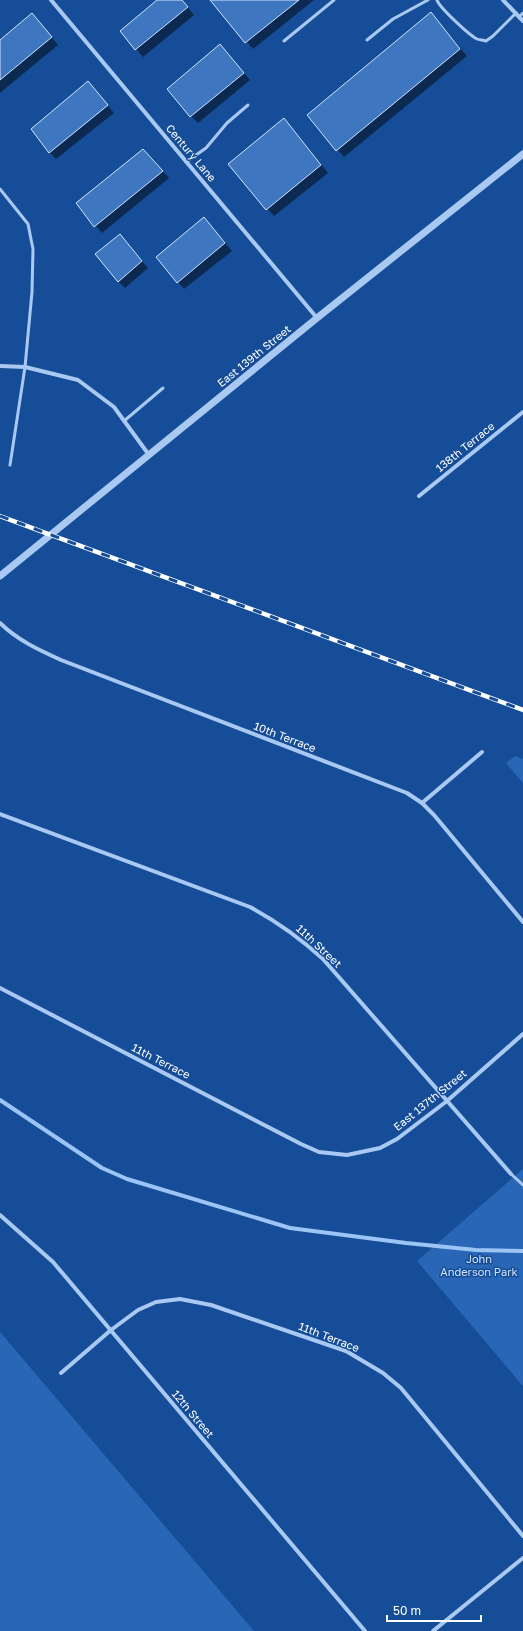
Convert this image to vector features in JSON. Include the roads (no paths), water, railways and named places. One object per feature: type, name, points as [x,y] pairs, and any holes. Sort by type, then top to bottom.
[{"type":"street","name":"Century Lane","points":[[51,0],[317,318]]},
{"type":"street","points":[[503,0],[520,14],[523,20]]},
{"type":"street","name":"East 139th Street","points":[[0,576],[317,318],[523,154]]},
{"type":"street","points":[[0,366],[25,367],[78,380],[114,407],[149,456]]},
{"type":"street","name":"138th Terrace","points":[[419,496],[523,412]]},
{"type":"street","name":"10th Terrace","points":[[0,623],[14,635],[31,646],[61,660],[406,793],[422,803],[434,815],[523,922]]},
{"type":"street","points":[[422,803],[482,752]]},
{"type":"street","name":"11th Street","points":[[0,814],[250,907],[271,918],[298,937],[324,959],[511,1174]]},
{"type":"street","name":"11th Terrace","points":[[0,988],[301,1144],[319,1152],[337,1154]]},
{"type":"street","name":"East 137th Street","points":[[337,1154],[347,1155],[380,1148],[397,1139],[447,1101],[523,1034]]},
{"type":"street","name":"12th Street","points":[[0,1214],[53,1262],[364,1631]]},
{"type":"street","name":"11th Terrace","points":[[61,1373],[110,1330],[138,1310],[156,1302],[180,1299],[211,1305],[346,1351],[384,1373],[401,1388],[523,1536]]},
{"type":"street","points":[[433,1631],[523,1558]]},
{"type":"lane","points":[[284,41],[334,0]]},
{"type":"lane","points":[[367,40],[393,19],[428,0]]},
{"type":"lane","points":[[437,0],[438,4],[445,11],[478,40],[486,41],[520,14]]},
{"type":"lane","points":[[186,162],[206,148],[227,123],[248,105]]},
{"type":"lane","points":[[0,189],[28,224],[33,249],[32,292],[25,367],[10,465]]},
{"type":"lane","points":[[124,421],[163,388]]},
{"type":"lane","points":[[511,1174],[523,1185]]},
{"type":"waterway","points":[[0,1100],[102,1168],[127,1179],[290,1228],[406,1243],[476,1250],[523,1251]]},
{"type":"railway","points":[[0,516],[523,710]]},
{"type":"park label","name":"John Anderson Park","points":[[479,1265]]}]
